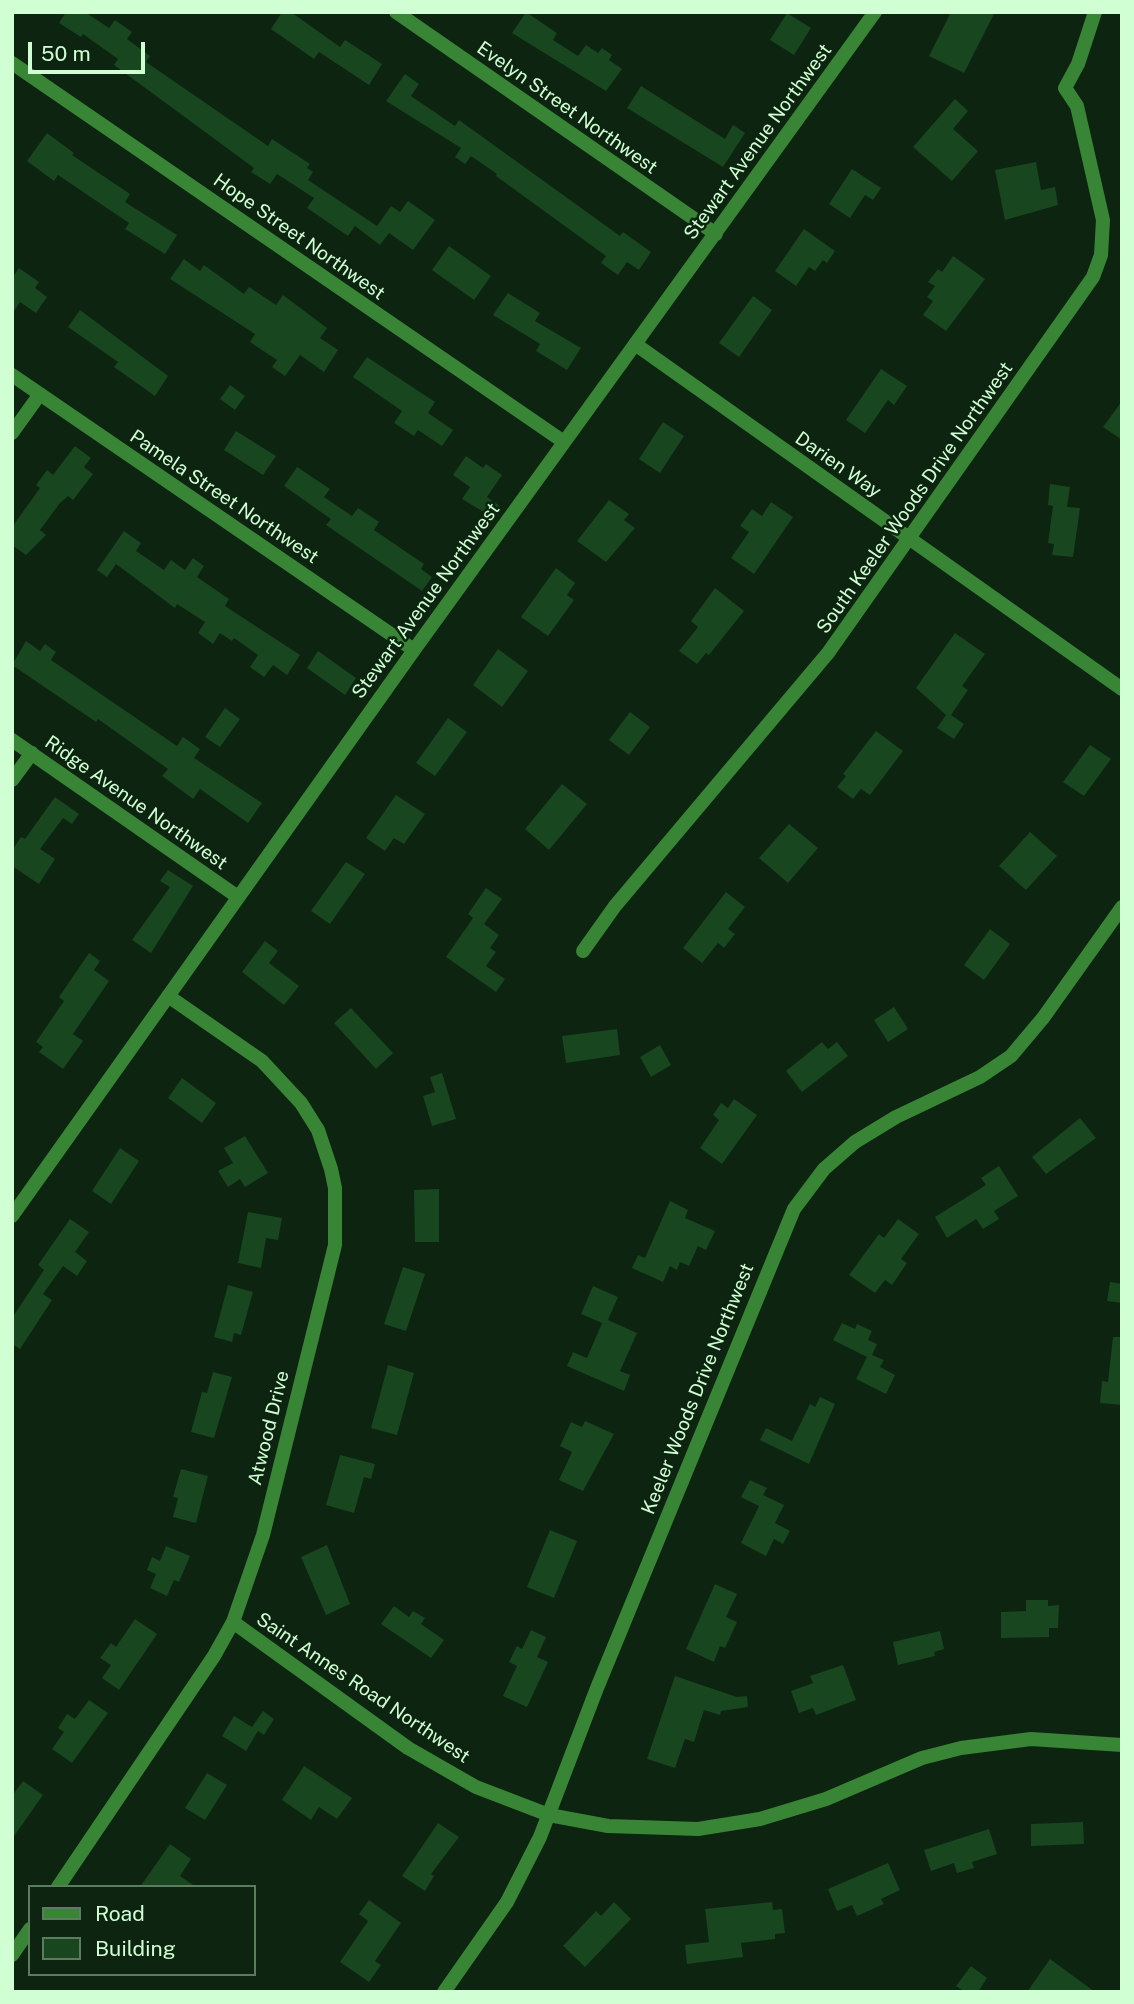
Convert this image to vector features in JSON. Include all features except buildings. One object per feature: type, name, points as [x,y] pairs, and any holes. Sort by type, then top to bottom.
[{"type":"street","name":"Evelyn Street Northwest","points":[[396,12],[716,234]]},
{"type":"street","name":"Stewart Avenue Northwest","points":[[12,1216],[414,650],[875,12]]},
{"type":"street","name":"South Keeler Woods Drive Northwest","points":[[583,951],[615,906],[828,653],[1093,277],[1101,255],[1102,220],[1077,106],[1065,88],[1078,64],[1095,12]]},
{"type":"street","name":"Hope Street Northwest","points":[[12,63],[564,442]]},
{"type":"street","name":"Darien Way","points":[[635,344],[1122,689]]},
{"type":"street","name":"Pamela Street Northwest","points":[[12,375],[414,650]]},
{"type":"street","points":[[12,433],[40,394]]},
{"type":"street","name":"Ridge Avenue Northwest","points":[[12,740],[238,897]]},
{"type":"street","points":[[12,780],[32,753]]},
{"type":"street","name":"Keeler Woods Drive Northwest","points":[[444,1992],[507,1902],[549,1815],[597,1688],[779,1239],[802,1196],[824,1169],[855,1142],[896,1117],[980,1077],[1011,1056],[1043,1018],[1122,907]]},
{"type":"street","name":"Atwood Drive","points":[[59,1885],[214,1656],[233,1622],[262,1535],[331,1266],[336,1227],[335,1188],[318,1130],[291,1089],[262,1060],[168,996]]},
{"type":"street","name":"Saint Annes Road Northwest","points":[[233,1622],[442,1769],[500,1798],[549,1815],[640,1829],[728,1826],[790,1812],[826,1800],[893,1769],[961,1748],[1031,1740],[1122,1745]]},
{"type":"street","points":[[12,1955],[28,1932]]}]
